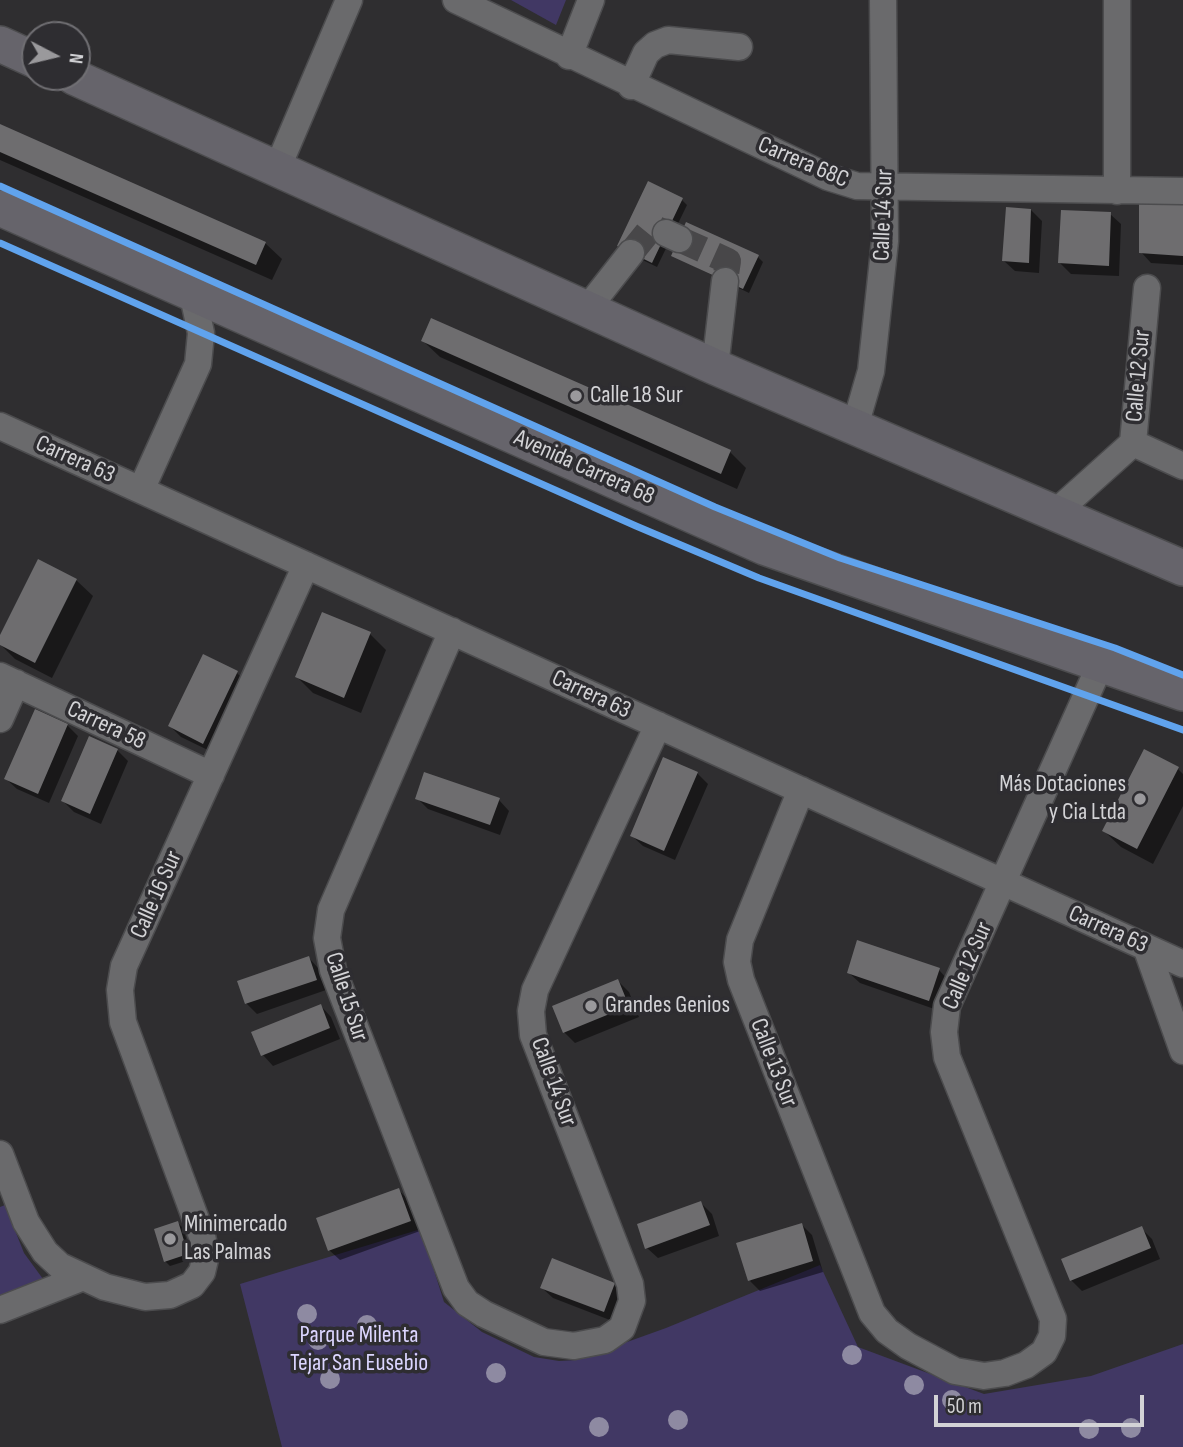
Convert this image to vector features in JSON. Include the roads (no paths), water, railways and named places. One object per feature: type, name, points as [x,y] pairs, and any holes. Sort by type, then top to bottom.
[{"type":"main road","points":[[0,44],[21,54]]},
{"type":"main road","points":[[91,85],[715,367],[1183,568]]},
{"type":"main road","name":"Avenida Carrera 68","points":[[0,208],[764,547],[1183,693]]},
{"type":"street","points":[[277,169],[349,0]]},
{"type":"street","name":"Carrera 68C","points":[[456,0],[631,86],[828,177],[857,186],[1183,191]]},
{"type":"street","points":[[569,56],[591,0]]},
{"type":"street","name":"Calle 14 Sur","points":[[855,426],[865,400],[875,340],[885,241],[883,0]]},
{"type":"street","points":[[1117,0],[1117,191]]},
{"type":"street","points":[[631,86],[646,53],[668,40],[739,47]]},
{"type":"street","points":[[587,309],[631,253]]},
{"type":"street","points":[[715,367],[725,281]]},
{"type":"street","name":"Calle 12 Sur","points":[[1055,513],[1133,443],[1147,288]]},
{"type":"street","points":[[141,490],[198,364],[201,333],[192,291]]},
{"type":"street","name":"Carrera 63","points":[[0,426],[1183,964]]},
{"type":"street","points":[[1133,443],[1183,467]]},
{"type":"street","name":"Calle 16 Sur","points":[[81,1278],[145,1297],[170,1295],[192,1285],[202,1272],[206,1255],[202,1236],[127,1035],[120,1000],[124,966],[306,565]]},
{"type":"street","name":"Calle 15 Sur","points":[[452,631],[331,910],[327,938],[333,970],[456,1288],[467,1303],[484,1314],[544,1342],[574,1346],[604,1340],[622,1328]]},
{"type":"street","name":"Calle 12 Sur","points":[[1044,1352],[1052,1336],[1054,1320],[947,1057],[943,1032],[947,1006],[1101,663]]},
{"type":"street","points":[[0,719],[8,680]]},
{"type":"street","name":"Carrera 58","points":[[8,680],[211,775]]},
{"type":"street","name":"Calle 14 Sur","points":[[622,1328],[632,1301],[630,1284],[533,1035],[531,1011],[535,990],[658,725]]},
{"type":"street","name":"Calle 13 Sur","points":[[801,790],[740,940],[737,962],[741,980],[863,1293],[872,1313],[887,1331],[908,1346],[955,1371],[985,1376],[1005,1373],[1026,1365],[1044,1352]]},
{"type":"street","points":[[1146,947],[1183,1051]]},
{"type":"street","points":[[0,1154],[26,1222],[45,1252],[81,1278]]},
{"type":"street","points":[[0,1310],[81,1278]]},
{"type":"tunnel","points":[[631,253],[652,227],[666,233]]},
{"type":"tunnel","points":[[679,239],[728,261],[725,281]]},
{"type":"place","name":"Calle 18 Sur","points":[[576,396]]},
{"type":"place","name":"Más Dotaciones y Cia Ltda","points":[[1140,799]]},
{"type":"place","name":"Grandes Genios","points":[[591,1006]]},
{"type":"place","name":"Minimercado Las Palmas","points":[[170,1239]]},
{"type":"park label","name":"Parque Milenta Tejar San Eusebio","points":[[359,1350]]}]
